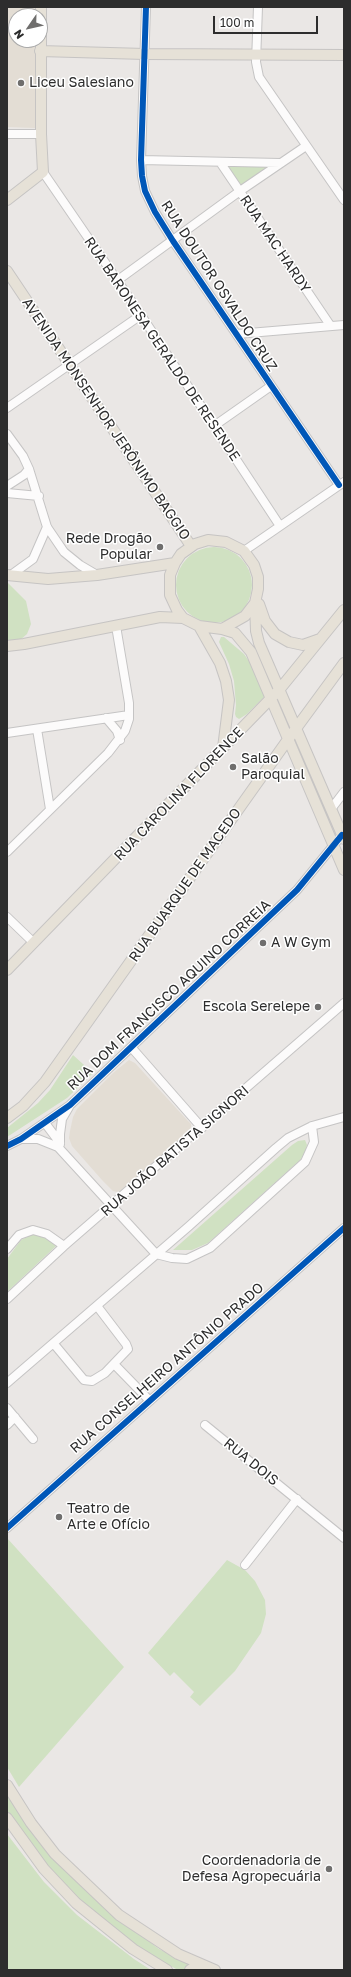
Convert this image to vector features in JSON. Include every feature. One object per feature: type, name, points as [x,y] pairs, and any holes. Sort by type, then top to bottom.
[{"type":"main road","points":[[7,200],[35,180],[43,172],[41,134],[41,7]]},
{"type":"main road","points":[[40,51],[144,54],[344,55]]},
{"type":"main road","name":"AVENIDA MONSENHOR JERÔNIMO BAGGIO","points":[[7,271],[191,546]]},
{"type":"main road","points":[[183,618],[177,610],[170,595],[170,575],[181,554],[191,546],[208,540],[217,540],[235,545],[244,551],[254,565],[258,577],[256,631],[259,644],[343,837]]},
{"type":"main road","points":[[9,575],[48,579],[175,563]]},
{"type":"main road","points":[[222,629],[245,616],[256,599]]},
{"type":"main road","points":[[256,599],[265,621],[275,634],[289,642],[303,645],[320,639]]},
{"type":"main road","name":"RUA CAROLINA FLORENCE","points":[[7,970],[279,690],[344,610]]},
{"type":"main road","points":[[7,646],[24,644],[160,617],[183,618],[199,626],[222,629],[235,633],[243,640],[251,652],[289,738],[344,870]]},
{"type":"main road","points":[[199,626],[220,663],[230,700],[223,748]]},
{"type":"main road","name":"RUA BUARQUE DE MACEDO","points":[[7,1118],[24,1106],[65,1056],[296,728],[344,663]]},
{"type":"main road","points":[[7,1785],[31,1823],[55,1854],[81,1881],[119,1915],[178,1954],[215,1970]]},
{"type":"main road","points":[[7,1818],[44,1869],[76,1903],[133,1949],[167,1970]]},
{"type":"main road","points":[[190,1970],[200,1964]]},
{"type":"street","name":"RUA DOUTOR OSVALDO CRUZ","points":[[146,7],[141,160],[145,191],[155,212],[173,241],[271,386],[342,484]]},
{"type":"street","points":[[258,7],[256,55],[259,76],[344,200]]},
{"type":"street","points":[[7,134],[41,134]]},
{"type":"street","points":[[118,280],[240,191],[306,146]]},
{"type":"street","points":[[141,160],[281,163]]},
{"type":"street","name":"RUA MAC HARDY","points":[[220,162],[330,326]]},
{"type":"street","name":"RUA BARONESA GERALDO DE RESENDE","points":[[43,172],[142,315],[280,526]]},
{"type":"street","points":[[7,408],[142,315]]},
{"type":"street","points":[[236,334],[344,325]]},
{"type":"street","points":[[214,426],[271,386]]},
{"type":"street","points":[[7,434],[23,456],[29,469],[39,496],[47,527],[64,552],[80,565],[97,574]]},
{"type":"street","points":[[7,486],[24,476],[29,469]]},
{"type":"street","points":[[244,551],[342,484]]},
{"type":"street","points":[[7,493],[39,496]]},
{"type":"street","points":[[9,575],[33,559],[47,527]]},
{"type":"street","points":[[7,852],[120,740],[127,726],[129,703],[116,626]]},
{"type":"street","points":[[7,732],[37,729],[129,714]]},
{"type":"street","points":[[106,718],[117,731],[120,740]]},
{"type":"street","points":[[37,729],[50,809]]},
{"type":"street","points":[[331,809],[344,792]]},
{"type":"street","name":"RUA DOM FRANCISCO AQUINO CORREIA","points":[[7,1146],[21,1139],[70,1105],[297,890],[343,837]]},
{"type":"street","points":[[7,917],[34,943]]},
{"type":"street","name":"RUA JOÃO BATISTA SIGNORI","points":[[7,1299],[64,1246],[113,1206],[344,1003]]},
{"type":"street","points":[[130,1047],[202,1128]]},
{"type":"street","points":[[60,1144],[62,1119],[70,1105]]},
{"type":"street","points":[[7,1383],[54,1344],[288,1138],[312,1126],[344,1116]]},
{"type":"street","points":[[45,1123],[66,1155]]},
{"type":"street","points":[[21,1139],[38,1139],[53,1144],[66,1155],[156,1254],[172,1258],[187,1259],[210,1248],[305,1162],[314,1142],[312,1126]]},
{"type":"street","name":"RUA CONSELHEIRO ANTÔNIO PRADO","points":[[7,1528],[344,1228]]},
{"type":"street","points":[[7,1249],[20,1235],[34,1230],[47,1234],[64,1246]]},
{"type":"street","points":[[54,1344],[84,1380],[95,1380],[114,1364],[127,1352],[128,1347],[96,1306]]},
{"type":"street","points":[[114,1364],[150,1401]]},
{"type":"street","points":[[7,1408],[33,1439]]},
{"type":"street","points":[[7,1425],[15,1418]]},
{"type":"street","name":"RUA DOIS","points":[[205,1425],[344,1538]]},
{"type":"street","points":[[245,1565],[297,1499]]},
{"type":"shaded area","name":"Liceu Salesiano","points":[[7,7],[36,7],[8,8],[8,48],[36,48],[35,128],[7,127]]},
{"type":"shaded area","points":[[129,1060],[135,1063],[191,1124],[191,1127],[189,1131],[126,1188],[117,1192],[113,1191],[102,1180],[72,1146],[69,1138],[73,1117],[77,1109],[113,1073]]},
{"type":"green space","points":[[227,166],[270,167],[242,186]]},
{"type":"green space","points":[[207,547],[221,547],[235,553],[246,564],[252,578],[252,592],[249,600],[241,612],[235,617],[221,623],[207,623],[193,617],[182,606],[176,592],[176,578],[182,564],[193,553]]},
{"type":"green space","points":[[7,582],[26,601],[31,624],[27,634],[19,641],[7,642]]},
{"type":"green space","points":[[221,637],[224,637],[244,654],[251,664],[265,696],[247,714],[239,719],[235,714],[236,705],[234,681],[229,664],[219,642]]},
{"type":"green space","points":[[73,1055],[93,1073],[67,1098],[7,1137],[7,1128],[38,1103],[50,1090]]},
{"type":"green space","points":[[305,1140],[307,1145],[305,1153],[300,1160],[208,1243],[192,1250],[173,1250],[292,1145],[298,1141]]},
{"type":"green space","points":[[33,1234],[46,1237],[56,1246],[7,1292],[7,1259],[21,1240]]},
{"type":"green space","points":[[7,1538],[124,1667],[19,1787],[7,1767]]},
{"type":"green space","points":[[227,1560],[245,1570],[255,1581],[265,1600],[266,1614],[261,1633],[235,1671],[200,1706],[190,1697],[194,1692],[174,1672],[170,1676],[148,1653]]},
{"type":"green space","points":[[7,1792],[16,1806],[123,1922],[159,1949],[187,1963],[189,1967],[186,1970],[178,1970],[154,1957],[136,1945],[82,1903],[65,1886],[34,1849],[7,1812]]},
{"type":"green space","points":[[7,1834],[44,1882],[77,1915],[134,1959],[151,1970],[7,1970]]},
{"type":"cycle path","points":[[146,7],[141,160],[145,191],[155,212],[173,241],[339,485]]},
{"type":"cycle path","points":[[7,1146],[21,1139],[70,1105],[297,890],[342,835]]},
{"type":"cycle path","points":[[7,1528],[344,1228]]},
{"type":"place","name":"Liceu Salesiano","points":[[21,83]]},
{"type":"place","name":"Rede Drogão Popular","points":[[160,547]]},
{"type":"place","name":"Salão Paroquial","points":[[233,767]]},
{"type":"place","name":"A W Gym","points":[[263,943]]},
{"type":"place","name":"Escola Serelepe","points":[[318,1007]]},
{"type":"place","name":"Teatro de Arte e Ofício","points":[[59,1517]]},
{"type":"place","name":"Coordenadoria de Defesa Agropecuária","points":[[329,1869]]}]
